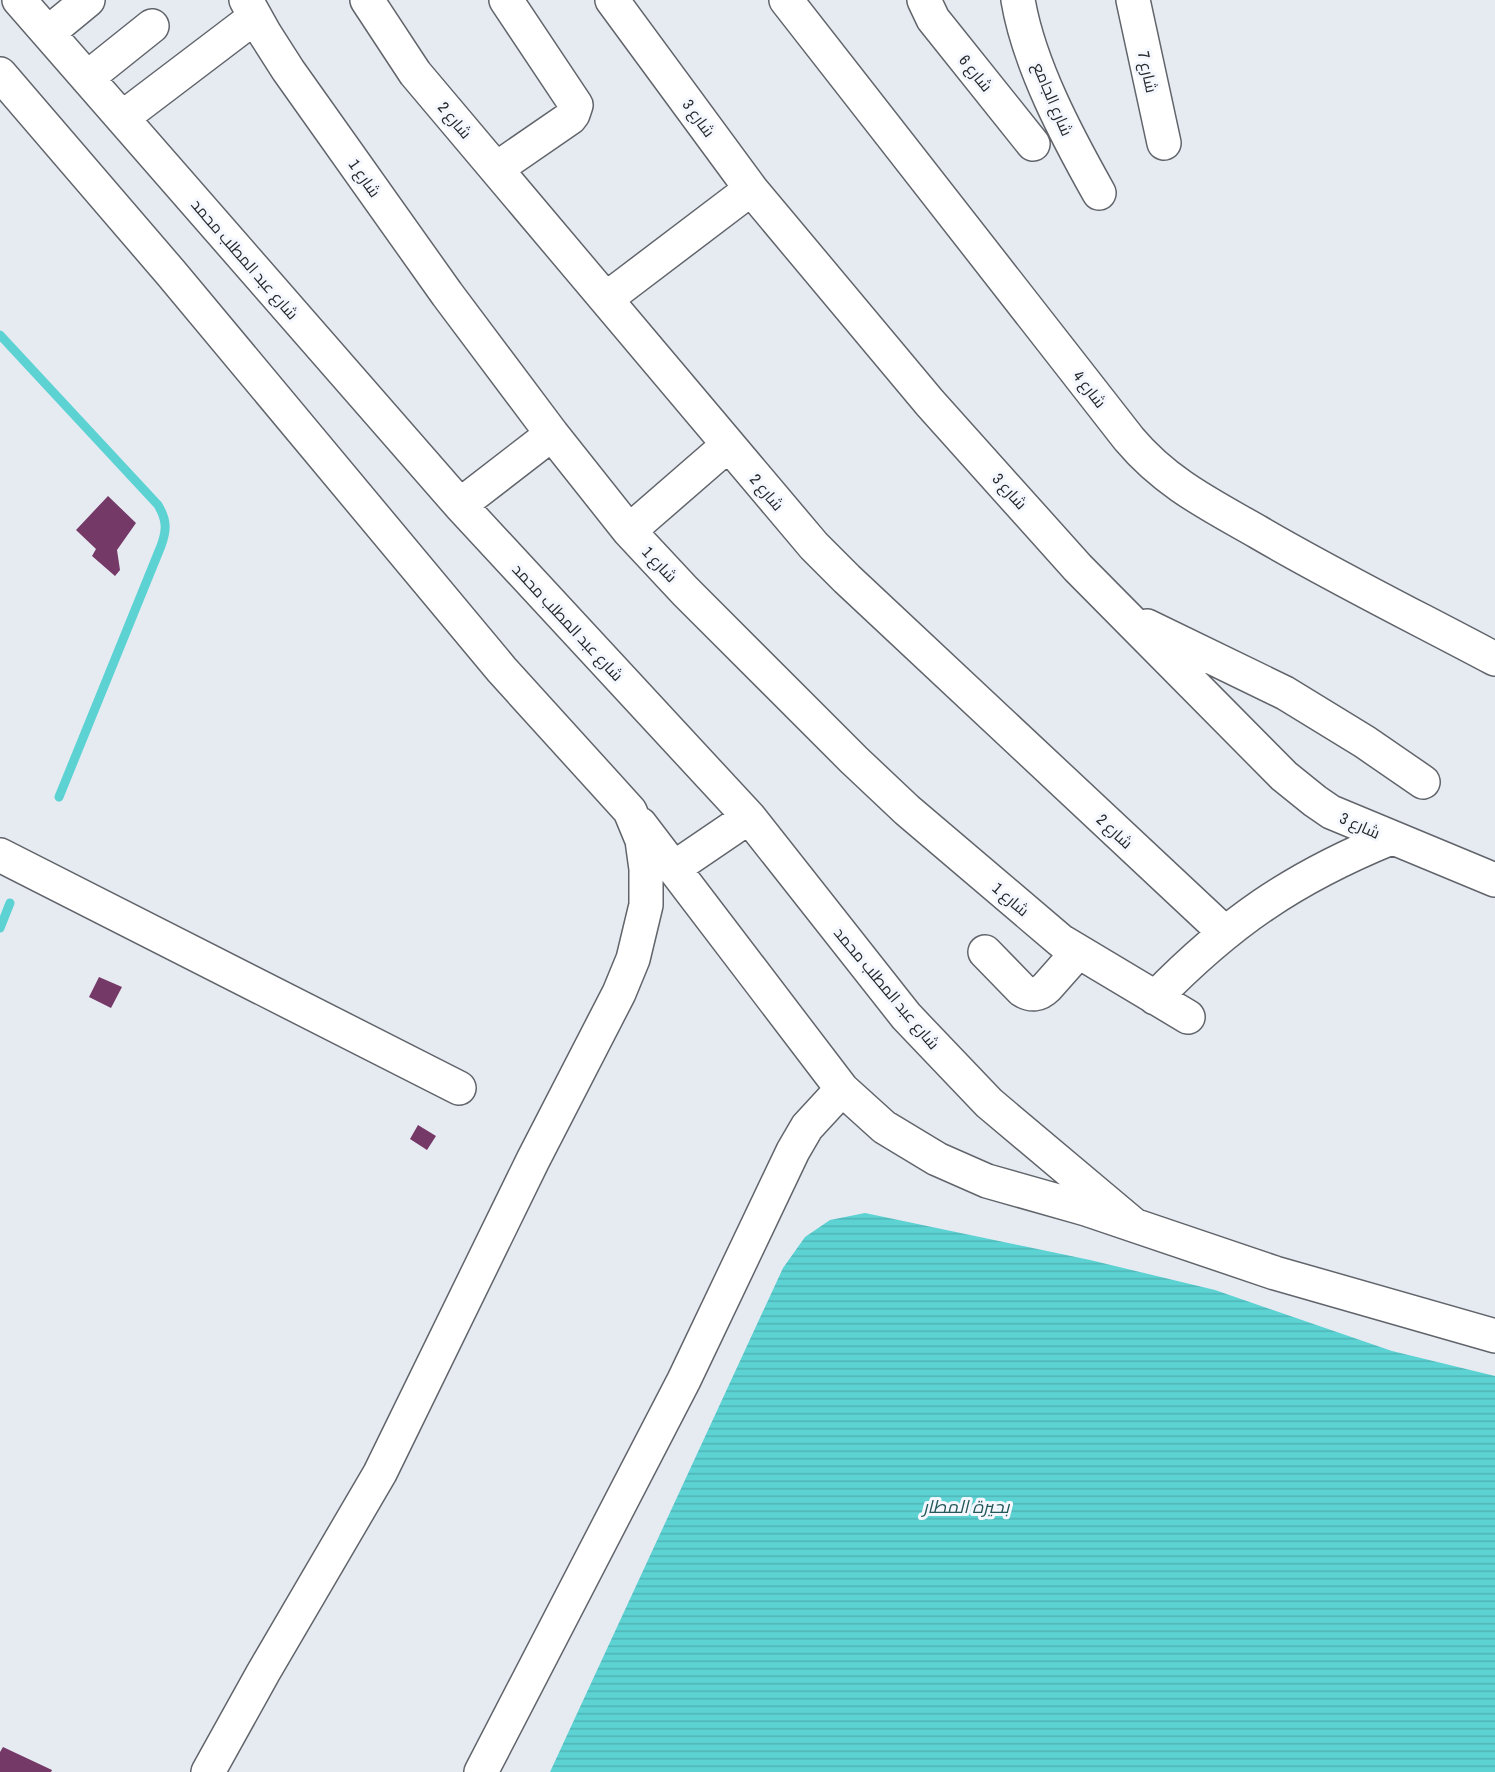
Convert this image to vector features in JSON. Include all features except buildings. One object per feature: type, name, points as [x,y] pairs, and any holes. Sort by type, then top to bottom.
[{"type":"street","name":"شارع عبد المطلب محمد","points":[[19,0],[460,505],[749,817],[906,1016],[989,1103],[1134,1225]]},
{"type":"street","points":[[48,33],[88,0]]},
{"type":"street","name":"شارع 2","points":[[367,0],[415,73],[784,512],[847,579],[1224,932]]},
{"type":"street","points":[[496,169],[570,118],[576,105],[506,0]]},
{"type":"street","name":"شارع 3","points":[[612,0],[751,189],[930,403],[1078,568],[1299,789],[1332,812],[1495,880]]},
{"type":"street","name":"شارع 4","points":[[786,0],[1130,439],[1160,471],[1196,496],[1312,563],[1495,659]]},
{"type":"street","name":"شارع 6","points":[[924,0],[933,19],[1033,144]]},
{"type":"street","name":"شارع الجامع","points":[[1018,0],[1021,18],[1047,91],[1074,149],[1099,193]]},
{"type":"street","name":"شارع 7","points":[[1133,0],[1164,143]]},
{"type":"street","points":[[122,118],[251,8]]},
{"type":"street","name":"شارع 1","points":[[251,8],[288,70],[447,294],[552,434],[629,531],[685,591],[869,774],[1018,906],[1061,941],[1188,1017]]},
{"type":"street","points":[[87,78],[152,26]]},
{"type":"street","points":[[0,74],[171,273],[502,670],[630,811],[842,1089],[884,1127],[937,1159],[987,1180],[1086,1209],[1275,1273],[1495,1336]]},
{"type":"street","points":[[606,299],[751,189]]},
{"type":"street","points":[[460,505],[552,434]]},
{"type":"street","points":[[629,531],[728,445]]},
{"type":"street","points":[[1126,616],[1285,693],[1365,742],[1423,782]]},
{"type":"street","points":[[208,1772],[263,1673],[381,1473],[533,1160],[619,993],[633,959],[646,905],[646,869],[642,840],[630,811]]},
{"type":"street","points":[[674,868],[749,817]]},
{"type":"street","points":[[1155,998],[1224,932],[1263,903],[1347,856],[1391,838]]},
{"type":"street","points":[[0,855],[459,1088]]},
{"type":"street","points":[[985,952],[1022,990],[1028,994],[1035,994],[1042,992],[1078,952]]},
{"type":"street","points":[[481,1772],[684,1380],[788,1160],[807,1127],[842,1089]]},
{"type":"water","name":"بحيرة المطار","points":[[865,1213],[1090,1260],[1215,1290],[1392,1351],[1495,1376],[1495,1772],[550,1772],[783,1268],[805,1237],[830,1220]]},
{"type":"waterway","points":[[0,335],[158,505],[165,525],[161,546],[59,797]]},
{"type":"waterway","points":[[0,928],[10,903]]}]
